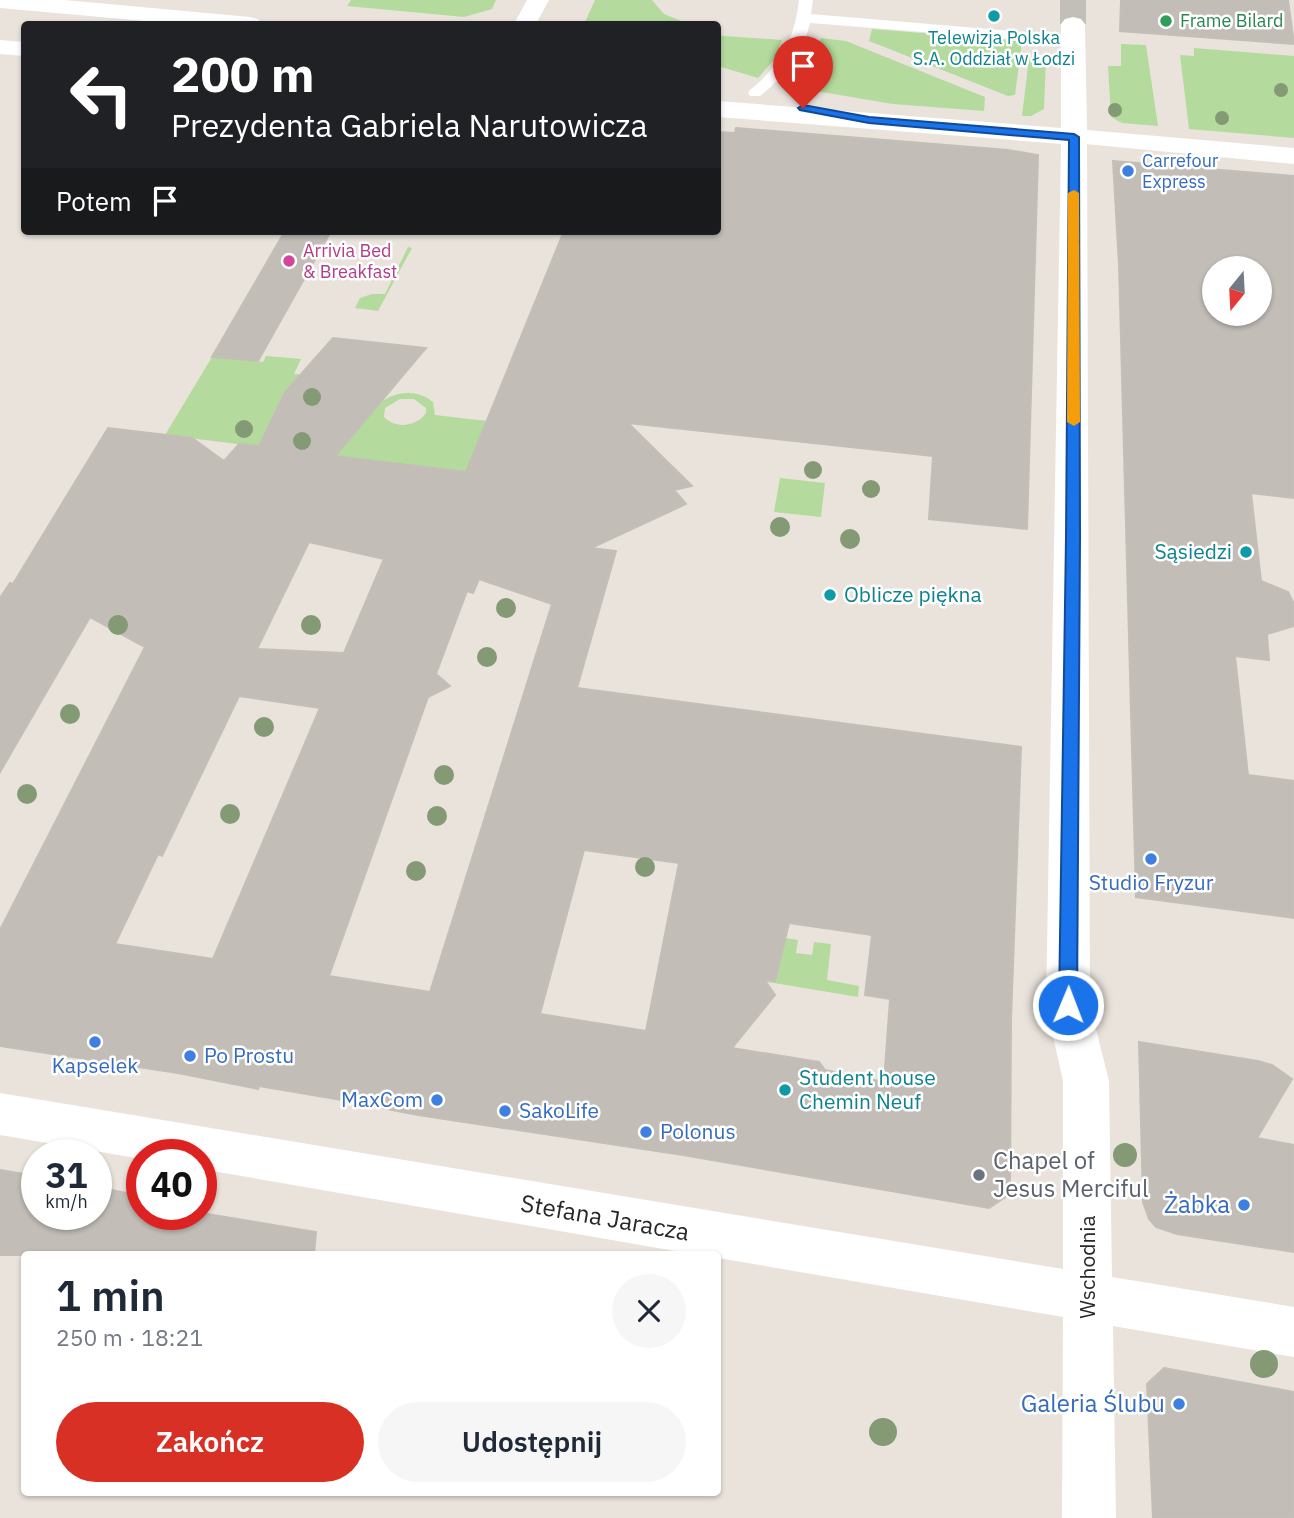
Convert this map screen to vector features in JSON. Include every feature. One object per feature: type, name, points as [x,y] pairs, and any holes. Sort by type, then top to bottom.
[{"type":"street","points":[[527,21],[538,0]]},
{"type":"street","points":[[0,1],[217,21]]},
{"type":"street","name":"Wschodnia","points":[[1073,32],[1073,549],[1068,1005],[1086,1081],[1089,1518]]},
{"type":"street","points":[[0,47],[21,50]]},
{"type":"street","points":[[730,86],[842,117]]},
{"type":"street","points":[[721,109],[1294,156]]},
{"type":"street","name":"Stefana Jaracza","points":[[0,1114],[1294,1332]]},
{"type":"lane","points":[[755,93],[788,62],[804,18],[806,0]]},
{"type":"lane","points":[[804,18],[1073,32]]},
{"type":"green space","points":[[351,0],[496,0],[492,9],[464,17],[347,6]]},
{"type":"green space","points":[[595,0],[652,0],[664,14],[682,21],[585,21]]},
{"type":"green space","points":[[872,29],[1022,41],[1015,95],[1008,96],[869,41]]},
{"type":"green space","points":[[721,36],[782,40],[773,61],[758,78],[721,67]]},
{"type":"green space","points":[[821,38],[846,41],[985,97],[984,111],[893,104],[792,87],[790,85],[815,60]]},
{"type":"green space","points":[[1121,44],[1146,45],[1158,126],[1122,123],[1111,117],[1108,66],[1121,66]]},
{"type":"green space","points":[[1194,48],[1294,56],[1294,138],[1189,129],[1180,55],[1194,56]]},
{"type":"green space","points":[[1029,58],[1046,59],[1044,109],[1031,116],[1022,116]]},
{"type":"green space","points":[[408,247],[412,248],[378,311],[355,308],[360,298],[385,294]]},
{"type":"green space","points":[[266,356],[301,359],[294,374],[345,378],[377,406],[397,394],[412,393],[433,402],[435,415],[487,421],[466,472],[165,435],[212,357],[263,362]],"holes":[[[400,399],[414,399],[426,408],[422,418],[411,424],[400,425],[384,417],[385,408]]]},
{"type":"green space","points":[[780,478],[825,483],[821,517],[774,512]]},
{"type":"green space","points":[[723,928],[798,940],[796,953],[812,955],[814,942],[831,944],[827,980],[859,986],[858,997],[774,983],[715,977]]},
{"type":"building","points":[[1121,0],[1288,0],[1294,44],[1120,31]]},
{"type":"building","points":[[736,128],[1008,150],[1038,155],[1027,529],[929,519],[933,456],[628,423],[692,486],[674,490],[686,504],[591,548],[616,551],[577,688],[1021,747],[1011,1020],[1010,1194],[989,1208],[683,1155],[418,1115],[259,1086],[258,1089],[178,1073],[0,1046],[0,930],[145,647],[90,617],[0,772],[0,598],[10,583],[13,584],[108,428],[192,438],[224,461],[239,444],[259,446],[285,392],[333,338],[426,348],[335,456],[466,472],[562,235],[721,235],[721,132],[735,133]],"holes":[[[309,542],[384,559],[344,653],[257,649]],[[479,579],[552,604],[430,992],[329,976],[428,697],[450,686],[436,674],[467,591],[473,593]],[[239,696],[320,708],[213,959],[115,944],[158,854],[162,856]],[[584,850],[679,863],[646,1031],[540,1014]],[[789,923],[872,935],[865,995],[890,999],[884,1082],[825,1070],[819,1062],[732,1048],[775,995],[764,979],[775,981]]]},
{"type":"building","points":[[1113,161],[1294,176],[1294,498],[1251,493],[1261,581],[1288,592],[1294,604],[1294,626],[1267,634],[1269,660],[1235,656],[1248,775],[1294,781],[1294,918],[1136,897],[1119,265]]},
{"type":"building","points":[[283,235],[329,235],[258,361],[212,357]]},
{"type":"building","points":[[1139,1042],[1258,1061],[1272,1065],[1292,1079],[1257,1138],[1294,1145],[1294,1252],[1177,1234],[1156,1227],[1149,1219],[1143,1202]]},
{"type":"building","points":[[0,1170],[21,1173],[21,1230],[112,1230],[112,1190],[126,1193],[126,1230],[217,1230],[217,1216],[316,1232],[314,1251],[21,1251],[21,1255],[0,1255]]},
{"type":"building","points":[[1164,1368],[1294,1392],[1294,1518],[1153,1518],[1147,1384]]},
{"type":"tunnel","points":[[1073,0],[1073,24]]},
{"type":"slow traffic","points":[[1074,193],[1074,422]]},
{"type":"place","name":"Telewizja Polska S.A. Oddział w Łodzi","points":[[994,16]]},
{"type":"place","name":"Frame Bilard","points":[[1166,21]]},
{"type":"place","name":"Carrefour Express","points":[[1128,171]]},
{"type":"place","name":"Arrivia Bed & Breakfast","points":[[289,261]]},
{"type":"place","name":"Sąsiedzi","points":[[1246,552]]},
{"type":"place","name":"Oblicze piękna","points":[[830,595]]},
{"type":"place","name":"Studio Fryzur","points":[[1151,859]]},
{"type":"place","name":"Kapselek","points":[[95,1042]]},
{"type":"place","name":"Po Prostu","points":[[190,1056]]},
{"type":"place","name":"Student house Chemin Neuf","points":[[785,1090]]},
{"type":"place","name":"MaxCom","points":[[437,1100]]},
{"type":"place","name":"SakoLife","points":[[505,1111]]},
{"type":"place","name":"Polonus","points":[[646,1132]]},
{"type":"place","name":"Chapel of Jesus Merciful","points":[[979,1175]]},
{"type":"place","name":"Żabka","points":[[1244,1205]]},
{"type":"place","name":"Galeria Ślubu","points":[[1179,1404]]},
{"type":"route","points":[[803,108],[869,120],[1074,137],[1068,1005]]}]
